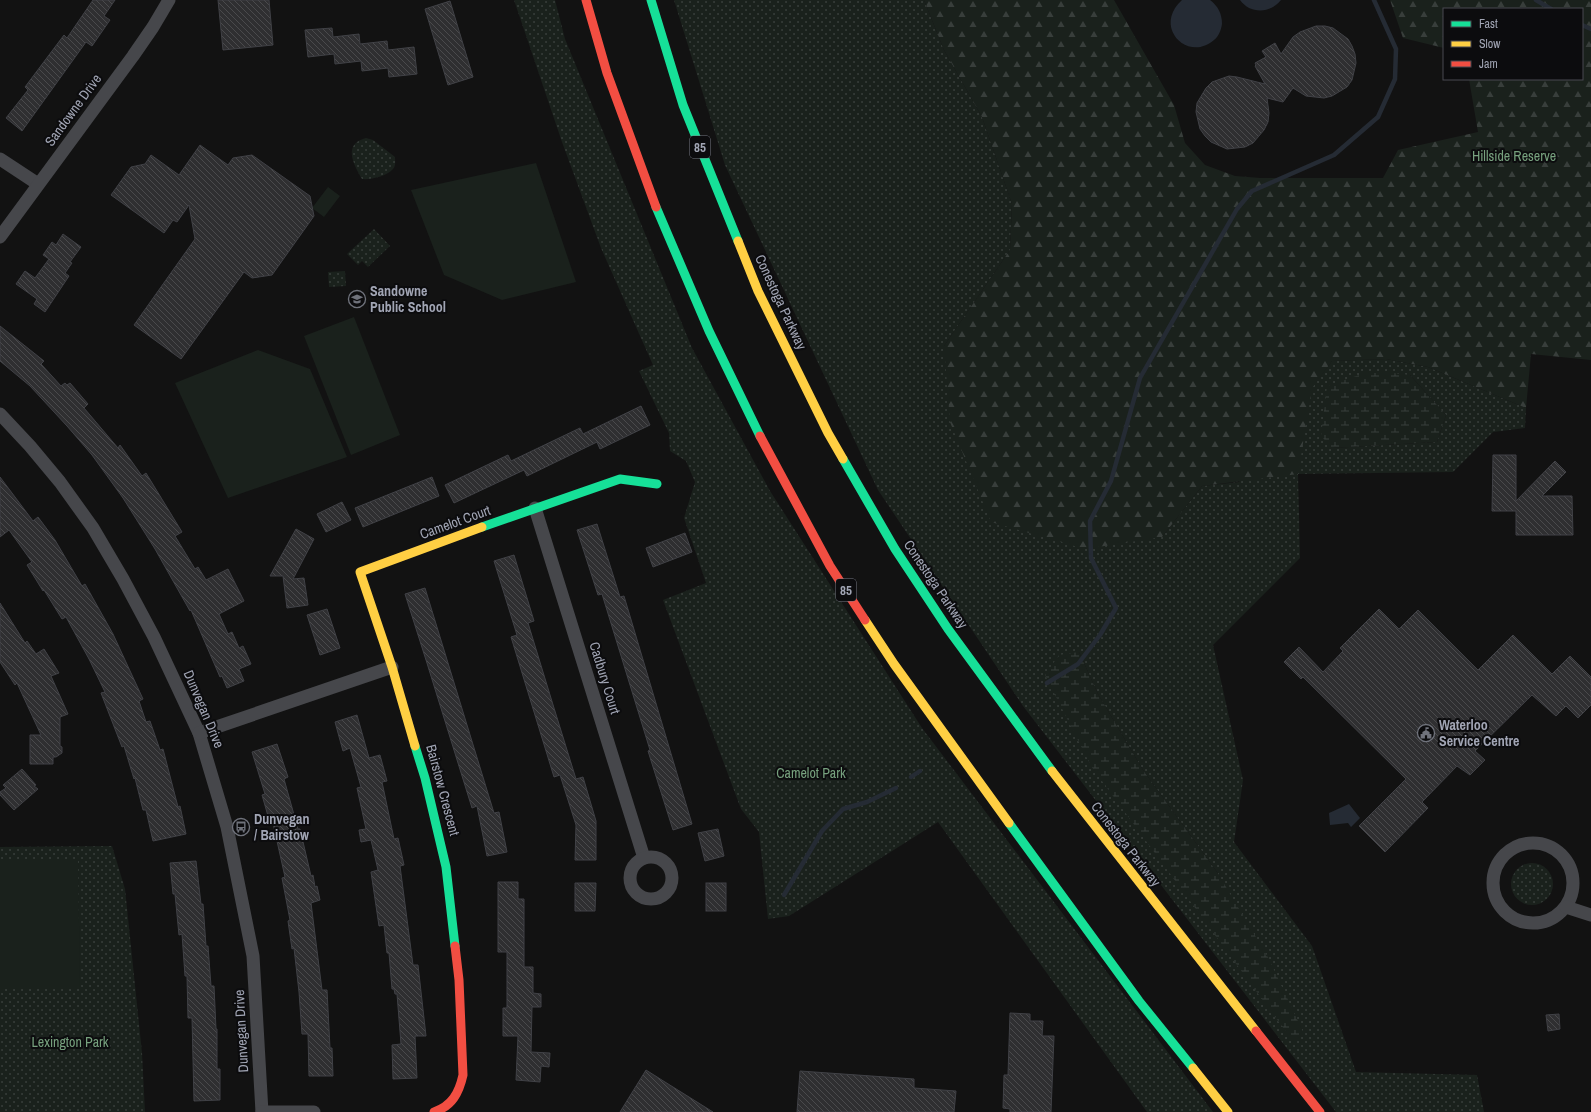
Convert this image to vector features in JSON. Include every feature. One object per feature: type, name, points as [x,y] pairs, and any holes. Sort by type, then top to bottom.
[{"type":"main road","name":"85","points":[[586,0],[607,73],[658,212],[709,331],[760,436],[830,566],[894,664],[1134,994],[1228,1112]]},
{"type":"main road","name":"Conestoga Parkway","points":[[651,0],[683,105],[758,291],[828,432],[895,549],[948,629],[1066,790],[1320,1112]]},
{"type":"main road","name":"Camelot Court","points":[[392,667],[360,572],[535,508],[620,479],[657,484]]},
{"type":"main road","name":"Bairstow Crescent","points":[[392,667],[425,778],[446,867],[460,980],[463,1075],[461,1090],[448,1106],[434,1112]]},
{"type":"street","name":"Sandowne Drive","points":[[0,237],[133,56],[169,0]]},
{"type":"street","points":[[0,159],[38,184]]},
{"type":"street","name":"Dunvegan Drive","points":[[0,414],[50,470],[93,528],[123,579],[154,637],[199,733],[227,827],[253,956],[262,1112]]},
{"type":"street","name":"Cadbury Court","points":[[535,508],[644,858]]},
{"type":"street","points":[[199,733],[392,667]]},
{"type":"street","points":[[1537,843],[1551,847],[1562,855],[1570,867],[1574,880],[1572,894],[1566,907],[1556,917],[1542,922],[1526,923],[1512,917],[1501,906],[1494,893],[1494,877],[1498,863],[1508,851],[1522,844],[1537,843]]},
{"type":"street","points":[[1566,907],[1591,915]]},
{"type":"street","points":[[262,1112],[314,1112]]},
{"type":"green space","name":"Camelot Park","points":[[514,0],[555,0],[565,39],[692,348],[770,491],[922,728],[1213,1112],[1147,1112],[938,822],[789,916],[768,919],[759,832],[741,809],[663,600],[706,583],[684,518],[695,482],[686,461],[670,451],[669,433],[639,371],[653,365],[601,248],[562,142]]},
{"type":"green space","points":[[674,0],[924,0],[944,50],[982,117],[1012,204],[1010,250],[944,346],[1162,537],[1202,486],[1239,482],[1332,361],[1386,359],[1428,367],[1526,408],[1525,428],[1493,432],[1453,472],[1298,474],[1300,558],[1213,645],[1243,780],[1234,842],[1312,946],[1356,1072],[1477,1075],[1484,1112],[1336,1112],[1023,706],[878,490],[725,165]],"holes":[[[1410,375],[1446,415],[1437,442],[1332,448]],[[1079,652],[1098,694],[1143,770],[1217,872],[1303,1032],[1045,675]]]},
{"type":"green space","name":"Hillside Reserve","points":[[924,0],[1114,0],[1174,105],[1185,143],[1205,165],[1235,176],[1260,178],[1383,178],[1398,150],[1478,132],[1469,80],[1583,80],[1583,8],[1443,8],[1443,48],[1403,38],[1390,0],[1591,0],[1591,360],[1531,354],[1526,408],[1428,367],[1386,359],[1332,361],[1312,388],[1298,474],[1202,486],[1162,537],[1085,549],[991,522],[950,422],[944,346],[1010,250],[1012,204],[982,117],[944,50]]},
{"type":"green space","points":[[366,138],[373,140],[395,157],[395,166],[387,174],[370,179],[362,179],[357,171],[353,160],[352,150],[357,142]]},
{"type":"green space","points":[[536,163],[576,282],[502,300],[444,275],[411,190]]},
{"type":"green space","points":[[328,187],[340,196],[324,217],[312,208]]},
{"type":"green space","points":[[374,229],[390,246],[368,267],[362,261],[358,265],[347,254]]},
{"type":"green space","points":[[345,271],[346,286],[329,287],[328,272]]},
{"type":"green space","points":[[354,317],[400,435],[351,455],[304,336]]},
{"type":"green space","points":[[258,350],[310,369],[347,457],[228,498],[175,383]]},
{"type":"green space","points":[[1365,373],[1393,373],[1410,375],[1446,415],[1437,442],[1332,448],[1321,436],[1327,386]]},
{"type":"green space","points":[[1079,652],[1098,694],[1143,770],[1217,872],[1269,959],[1303,1032],[1295,1044],[1091,766],[1045,675],[1059,655]]},
{"type":"green space","name":"Lexington Park","points":[[112,846],[125,889],[142,1053],[145,1112],[0,1112],[0,847]]},
{"type":"green space","points":[[0,860],[78,860],[80,989],[0,989]]},
{"type":"green space","points":[[1528,863],[1536,863],[1544,866],[1550,872],[1553,884],[1550,896],[1544,902],[1536,905],[1528,905],[1520,902],[1514,896],[1511,888],[1511,880],[1514,872],[1520,866]]},
{"type":"shaded area","points":[[1182,0],[1210,0],[1219,10],[1222,24],[1220,33],[1214,40],[1204,46],[1194,47],[1185,45],[1177,39],[1172,31],[1171,21],[1174,10]]},
{"type":"shaded area","points":[[1240,0],[1281,0],[1276,5],[1266,10],[1254,10],[1244,5]]},
{"type":"shaded area","points":[[1349,804],[1360,818],[1351,827],[1348,823],[1330,825],[1329,813]]},
{"type":"building","points":[[93,0],[115,0],[104,16],[110,20],[92,46],[86,42],[22,131],[6,118],[28,90],[25,87],[64,35],[67,38]]},
{"type":"building","points":[[218,0],[269,0],[273,45],[223,50]]},
{"type":"building","points":[[450,1],[473,77],[448,85],[425,9]]},
{"type":"building","points":[[1316,26],[1333,28],[1348,39],[1352,46],[1356,63],[1352,80],[1347,87],[1332,96],[1324,98],[1306,96],[1293,88],[1283,102],[1267,98],[1269,113],[1268,122],[1264,130],[1253,143],[1245,147],[1227,149],[1211,142],[1200,129],[1196,112],[1197,103],[1206,88],[1212,82],[1229,76],[1265,84],[1255,66],[1255,63],[1266,57],[1262,51],[1275,43],[1281,54],[1293,37],[1300,32]]},
{"type":"building","points":[[332,28],[333,37],[359,34],[360,44],[387,41],[388,50],[414,47],[417,74],[389,77],[388,68],[362,71],[361,61],[335,64],[334,54],[308,57],[305,30]]},
{"type":"building","points":[[200,145],[228,165],[233,158],[252,155],[310,196],[314,216],[272,275],[252,278],[244,272],[181,359],[134,325],[195,239],[189,205],[177,222],[173,220],[164,233],[111,195],[131,167],[145,164],[151,155],[179,175]]},
{"type":"building","points":[[63,234],[81,247],[70,262],[72,263],[65,273],[69,276],[45,312],[34,304],[37,299],[16,284],[25,271],[35,278],[49,259],[43,255],[52,242],[56,245]]},
{"type":"building","points":[[0,326],[44,361],[41,364],[61,386],[65,383],[67,385],[70,383],[88,404],[84,408],[118,448],[120,445],[142,476],[146,473],[182,532],[175,536],[195,569],[198,567],[206,580],[228,569],[244,601],[219,614],[228,634],[232,632],[239,648],[243,646],[251,664],[239,669],[244,681],[227,688],[222,676],[220,677],[191,610],[190,611],[155,549],[123,498],[92,455],[67,426],[30,386],[0,361]]},
{"type":"building","points":[[641,406],[650,425],[600,449],[597,442],[527,476],[524,470],[454,503],[445,485],[508,455],[511,461],[580,428],[583,434]]},
{"type":"building","points":[[1493,455],[1516,455],[1516,501],[1555,461],[1566,472],[1542,496],[1572,496],[1573,535],[1516,535],[1516,511],[1492,511]]},
{"type":"building","points":[[0,477],[33,521],[38,517],[55,540],[82,586],[85,584],[113,634],[143,699],[139,701],[146,722],[150,721],[160,750],[163,749],[178,807],[180,806],[186,834],[153,841],[146,810],[143,810],[135,778],[134,779],[124,746],[122,747],[101,693],[105,692],[89,659],[66,617],[62,619],[44,590],[43,591],[27,565],[32,562],[9,530],[0,537]]},
{"type":"building","points":[[432,477],[439,496],[363,527],[355,508]]},
{"type":"building","points":[[342,502],[351,520],[326,532],[317,514]]},
{"type":"building","points":[[597,524],[620,597],[624,596],[692,824],[673,830],[602,594],[598,595],[577,530]]},
{"type":"building","points":[[296,529],[314,539],[293,579],[304,578],[308,605],[287,608],[283,576],[270,576]]},
{"type":"building","points":[[685,533],[692,552],[653,567],[646,548]]},
{"type":"building","points":[[514,555],[534,621],[528,623],[554,708],[576,779],[583,777],[596,821],[596,860],[575,860],[576,825],[560,775],[554,777],[511,637],[517,635],[494,561]]},
{"type":"building","points":[[425,588],[494,813],[499,812],[507,852],[487,856],[477,806],[472,808],[405,594]]},
{"type":"building","points":[[0,603],[25,643],[27,641],[36,654],[44,649],[59,673],[51,676],[68,714],[60,717],[60,746],[62,747],[62,753],[56,757],[53,757],[53,764],[30,764],[30,735],[41,735],[17,683],[15,685],[0,662]]},
{"type":"building","points":[[327,609],[340,648],[320,655],[307,615]]},
{"type":"building","name":"Waterloo Service Centre","points":[[1379,609],[1399,629],[1418,610],[1478,670],[1513,635],[1552,674],[1570,656],[1591,677],[1591,705],[1578,718],[1566,706],[1556,716],[1532,695],[1475,751],[1485,760],[1470,775],[1457,766],[1422,802],[1428,808],[1385,852],[1359,826],[1406,779],[1303,677],[1301,679],[1284,662],[1299,647],[1323,672],[1343,651],[1340,648]]},
{"type":"building","points":[[357,715],[369,758],[380,755],[387,781],[382,782],[394,839],[398,838],[404,865],[400,866],[413,965],[418,965],[426,1036],[415,1036],[417,1078],[393,1079],[392,1045],[401,1044],[397,994],[395,994],[394,989],[392,989],[389,953],[387,953],[384,925],[379,926],[371,872],[378,870],[371,840],[361,842],[359,830],[366,829],[357,788],[361,787],[350,748],[343,751],[335,722]]},
{"type":"building","points":[[277,744],[288,777],[284,779],[298,829],[300,829],[311,876],[313,875],[315,887],[317,886],[320,900],[311,903],[322,990],[327,990],[333,1076],[309,1076],[308,1034],[302,1034],[294,948],[292,949],[288,921],[290,920],[282,878],[285,877],[273,823],[270,823],[262,795],[265,794],[252,752]]},
{"type":"building","points":[[22,769],[36,785],[34,786],[38,789],[14,810],[0,795],[0,792],[6,788],[3,785]]},
{"type":"building","points":[[718,829],[724,856],[705,861],[698,833]]},
{"type":"building","points":[[196,861],[201,904],[203,904],[211,986],[214,986],[217,1029],[217,1069],[220,1069],[220,1100],[194,1101],[192,1018],[188,1018],[187,976],[185,976],[182,934],[179,935],[175,894],[173,894],[170,863]]},
{"type":"building","points":[[498,882],[518,882],[518,899],[524,899],[524,967],[533,967],[533,993],[541,994],[541,1007],[532,1007],[531,1052],[550,1053],[549,1067],[541,1066],[540,1082],[516,1080],[518,1036],[503,1036],[503,1008],[507,1008],[507,952],[498,952]]},
{"type":"building","points":[[575,883],[596,883],[595,911],[575,911]]},
{"type":"building","points":[[706,883],[726,883],[726,911],[706,911]]},
{"type":"building","points":[[1010,1013],[1030,1014],[1030,1021],[1043,1021],[1042,1036],[1054,1036],[1051,1112],[1010,1112],[1010,1109],[1003,1108],[1004,1075],[1008,1075]]},
{"type":"building","points":[[1559,1014],[1560,1029],[1548,1031],[1546,1015]]},
{"type":"building","points":[[646,1070],[665,1082],[713,1112],[620,1112]]},
{"type":"building","points":[[800,1071],[914,1079],[914,1088],[956,1091],[954,1112],[797,1112]]},
{"type":"waterway","points":[[1047,683],[1078,664],[1100,635],[1116,608],[1091,558],[1090,521],[1111,481],[1140,378],[1237,209],[1252,191],[1334,155],[1378,117],[1395,79],[1396,49],[1374,0]]},
{"type":"waterway","points":[[1536,0],[1549,8]]},
{"type":"waterway","points":[[1583,25],[1591,29]]},
{"type":"waterway","points":[[911,777],[920,771]]},
{"type":"waterway","points":[[784,895],[822,831],[843,809],[867,802],[896,788]]},
{"type":"traffic: fast","points":[[651,0],[683,105],[738,241]]},
{"type":"traffic: fast","points":[[656,207],[709,331],[760,436]]},
{"type":"traffic: fast","points":[[843,459],[895,549],[948,629],[1052,771]]},
{"type":"traffic: fast","points":[[482,527],[620,479],[657,484]]},
{"type":"traffic: fast","points":[[415,746],[425,778],[446,867],[455,946]]},
{"type":"traffic: fast","points":[[1009,823],[1139,1001],[1193,1068]]},
{"type":"traffic: slow","points":[[738,241],[758,291],[828,433],[843,459]]},
{"type":"traffic: slow","points":[[415,746],[392,667],[360,572],[482,527]]},
{"type":"traffic: slow","points":[[865,620],[894,664],[1009,823]]},
{"type":"traffic: slow","points":[[1052,771],[1256,1031]]},
{"type":"traffic: slow","points":[[1193,1068],[1228,1112]]},
{"type":"traffic: jam","points":[[586,0],[607,73],[656,207]]},
{"type":"traffic: jam","points":[[760,436],[830,566],[865,620]]},
{"type":"traffic: jam","points":[[434,1112],[446,1106],[454,1098],[463,1075],[459,980],[455,946]]},
{"type":"traffic: jam","points":[[1256,1031],[1320,1112]]},
{"type":"place","name":"Sandowne Public School","points":[[357,299]]},
{"type":"place","name":"Waterloo Service Centre","points":[[1426,733]]},
{"type":"place","name":"Dunvegan / Bairstow","points":[[241,827]]}]
